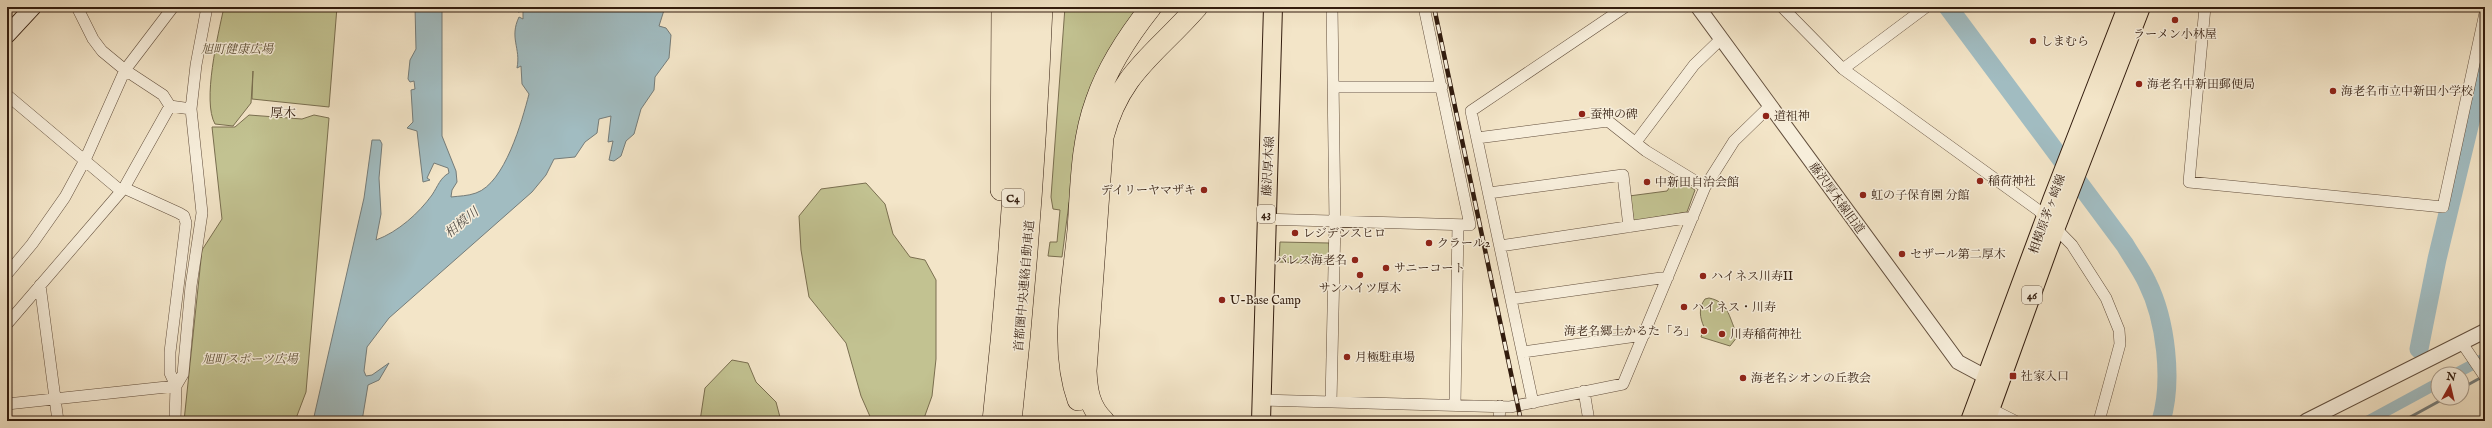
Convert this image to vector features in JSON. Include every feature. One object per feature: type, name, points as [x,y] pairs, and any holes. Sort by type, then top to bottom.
[{"type":"highway","points":[[996,389],[1002,7]]},
{"type":"highway","name":"首都圏中央連絡自動車道","points":[[993,421],[1018,133],[1023,7]]},
{"type":"highway","name":"首都圏中央連絡自動車道","points":[[1011,421],[1023,302],[1037,128],[1042,7]]},
{"type":"highway","points":[[1023,302],[1033,245],[1055,7]]},
{"type":"highway","points":[[1090,421],[1080,405],[1071,371],[1070,323],[1086,138],[1099,91],[1120,51],[1151,7]]},
{"type":"highway","points":[[1120,51],[1160,7]]},
{"type":"highway","points":[[1104,421],[1091,404],[1087,389],[1086,371],[1103,137],[1114,102],[1123,88],[1144,60],[1197,7]]},
{"type":"main road","points":[[7,35],[33,7]]},
{"type":"main road","name":"藤沢厚木線","points":[[1261,421],[1266,219],[1272,88],[1273,7]]},
{"type":"main road","name":"相模原茅ヶ崎線","points":[[1970,421],[1986,377],[2051,222],[2127,7]]},
{"type":"main road","name":"相模原茅ヶ崎線","points":[[2071,169],[2141,7]]},
{"type":"main road","name":"相模原茅ヶ崎線","points":[[1989,415],[2051,222]]},
{"type":"street","points":[[77,7],[93,39],[102,51],[125,70],[163,95],[170,106],[191,109]]},
{"type":"street","points":[[7,274],[32,244],[65,197],[85,160],[125,70],[173,7]]},
{"type":"street","points":[[175,421],[176,386],[182,374],[191,286],[202,213],[191,109],[197,58],[207,7]]},
{"type":"street","points":[[1331,402],[1335,222],[1332,7]]},
{"type":"street","points":[[1266,219],[1470,225],[1424,7]]},
{"type":"street","points":[[1533,403],[1472,111],[1624,7]]},
{"type":"street","name":"藤沢厚木線旧道","points":[[1698,7],[1958,362],[1986,377]]},
{"type":"street","points":[[1782,7],[1843,69],[2051,222],[2072,245],[2106,298],[2119,330],[2120,344],[2099,421]]},
{"type":"street","points":[[1843,69],[1926,7]]},
{"type":"street","points":[[2205,7],[2189,182],[2443,207],[2485,13]]},
{"type":"street","points":[[1636,142],[1694,65],[1721,39]]},
{"type":"street","points":[[1333,87],[1442,87]]},
{"type":"street","points":[[7,96],[123,190],[184,216],[186,223],[170,352],[170,373],[176,386]]},
{"type":"street","points":[[7,324],[123,190],[170,106]]},
{"type":"street","points":[[1261,400],[1500,406],[1533,403],[1623,384],[1705,187],[1734,142],[1770,106]]},
{"type":"street","points":[[1477,138],[1600,121],[1608,122],[1705,187]]},
{"type":"street","points":[[1489,193],[1623,175],[1629,227]]},
{"type":"street","points":[[1500,246],[1693,217]]},
{"type":"street","points":[[1455,405],[1458,225]]},
{"type":"street","points":[[1512,299],[1668,277]]},
{"type":"street","points":[[40,285],[58,421]]},
{"type":"street","points":[[2306,421],[2485,331]]},
{"type":"street","points":[[1523,352],[1644,335]]},
{"type":"street","points":[[2462,343],[2482,373]]},
{"type":"street","points":[[7,404],[176,386]]},
{"type":"street","points":[[1584,392],[1589,421]]},
{"type":"street","points":[[1499,421],[1500,406]]},
{"type":"street","points":[[1989,415],[2015,421]]},
{"type":"green space","name":"旭町健康広場","points":[[224,7],[337,7],[329,107],[252,99],[253,71],[251,103],[233,126],[215,124],[211,114],[210,100],[212,67]]},
{"type":"green space","points":[[1065,7],[1145,7],[1135,20],[1069,203],[1062,257],[1048,256],[1050,242],[1057,242],[1060,210],[1053,209],[1051,197]]},
{"type":"green space","name":"旭町スポーツ広場","points":[[249,115],[302,119],[314,115],[329,118],[306,392],[295,421],[184,421],[202,250],[222,219],[212,127],[235,127]]},
{"type":"green space","points":[[1676,178],[1695,190],[1687,212],[1634,221],[1629,196],[1667,191]]},
{"type":"green space","points":[[866,183],[885,204],[893,234],[910,257],[925,260],[936,280],[936,359],[932,396],[923,421],[872,421],[861,396],[846,343],[809,297],[801,250],[799,216],[821,189]]},
{"type":"green space","points":[[1280,242],[1329,243],[1331,264],[1279,262]]},
{"type":"green space","points":[[1709,298],[1721,303],[1728,312],[1738,336],[1730,346],[1701,337],[1704,327],[1701,320],[1701,306],[1705,299]]},
{"type":"green space","points":[[732,360],[748,363],[756,382],[776,402],[781,421],[700,421],[705,388]]},
{"type":"water","name":"相模川","points":[[415,7],[442,7],[442,136],[456,171],[457,182],[452,190],[451,197],[473,194],[486,187],[496,177],[504,164],[517,135],[529,94],[522,84],[521,66],[517,68],[518,55],[515,31],[519,17],[523,19],[523,11],[518,12],[521,7],[665,7],[659,26],[666,28],[671,35],[669,58],[655,77],[654,90],[641,109],[634,134],[626,141],[621,156],[614,161],[609,160],[613,141],[608,142],[611,116],[599,119],[597,133],[585,142],[575,157],[554,159],[546,175],[532,192],[389,318],[367,347],[364,371],[366,376],[372,375],[389,363],[379,380],[368,385],[362,421],[313,421],[364,198],[372,140],[380,140],[382,144],[379,178],[381,214],[376,240],[400,227],[414,215],[432,195],[441,180],[449,173],[448,168],[434,163],[427,178],[430,180],[423,182],[417,131],[407,128],[413,122],[411,90],[415,89],[414,81],[410,82],[408,79],[410,60],[416,49]]},
{"type":"waterway","points":[[1948,7],[2125,245],[2145,277],[2154,297],[2159,314],[2166,351],[2167,388],[2161,421]]},
{"type":"waterway","points":[[2419,349],[2437,259],[2485,60]]},
{"type":"waterway","points":[[2470,366],[2485,358]]},
{"type":"waterway","points":[[2470,384],[2482,377]]},
{"type":"waterway","points":[[2368,421],[2430,387]]},
{"type":"waterway","points":[[2403,421],[2430,406]]},
{"type":"railway","points":[[1434,7],[1521,421]]},
{"type":"place","name":"ラーメン小林屋","points":[[2175,20]]},
{"type":"place","name":"しまむら","points":[[2033,41]]},
{"type":"place","name":"海老名中新田郵便局","points":[[2139,84]]},
{"type":"place","name":"海老名市立中新田小学校","points":[[2333,91]]},
{"type":"place","name":"蚕神の碑","points":[[1582,114]]},
{"type":"place","name":"道祖神","points":[[1766,116]]},
{"type":"place","name":"稲荷神社","points":[[1980,181]]},
{"type":"place","name":"中新田自治会館","points":[[1647,182]]},
{"type":"place","name":"デイリーヤマザキ","points":[[1204,190]]},
{"type":"place","name":"虹の子保育園 分館","points":[[1863,195]]},
{"type":"place","name":"レジデンスヒロ","points":[[1295,233]]},
{"type":"place","name":"クラール2","points":[[1429,243]]},
{"type":"place","name":"セザール第二厚木","points":[[1902,254]]},
{"type":"place","name":"パレス海老名","points":[[1355,260]]},
{"type":"place","name":"サニーコート","points":[[1386,268]]},
{"type":"place","name":"サンハイツ厚木","points":[[1360,275]]},
{"type":"place","name":"ハイネス川寿II","points":[[1703,276]]},
{"type":"place","name":"U-Base Camp","points":[[1222,300]]},
{"type":"place","name":"ハイネス・川寿","points":[[1684,307]]},
{"type":"place","name":"海老名郷土かるた「ろ」","points":[[1704,331]]},
{"type":"place","name":"川寿稲荷神社","points":[[1722,334]]},
{"type":"place","name":"月極駐車場","points":[[1347,357]]},
{"type":"place","name":"社家入口","points":[[2013,376]]},
{"type":"place","name":"海老名シオンの丘教会","points":[[1743,378]]},
{"type":"district","name":"厚木","points":[[283,112]]}]
